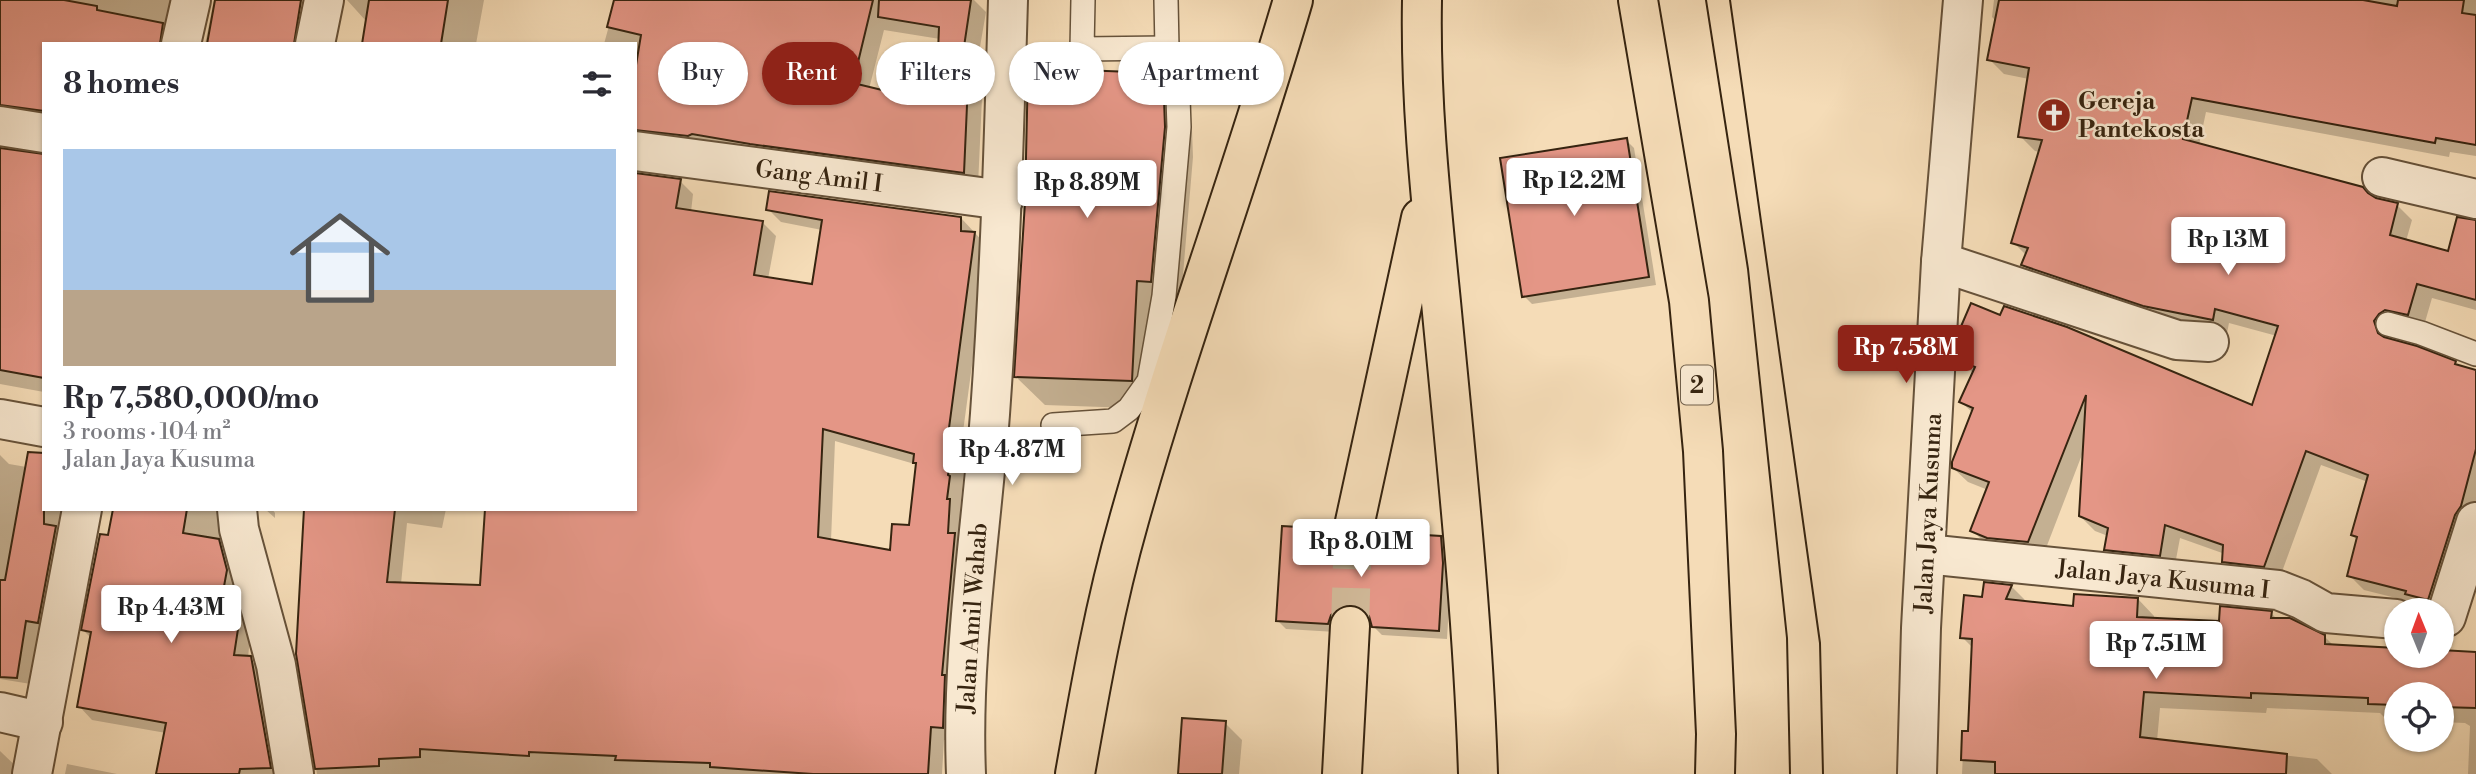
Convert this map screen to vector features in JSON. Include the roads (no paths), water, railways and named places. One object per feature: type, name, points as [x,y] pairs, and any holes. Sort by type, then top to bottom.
[{"type":"highway","points":[[1075,774],[1095,658],[1129,521],[1293,0]]},
{"type":"highway","points":[[1422,0],[1421,30],[1429,182],[1473,662],[1478,774]]},
{"type":"highway","name":"2","points":[[1639,0],[1690,315],[1703,451],[1716,734],[1715,774]]},
{"type":"highway","points":[[1353,531],[1429,182]]},
{"type":"highway","points":[[1342,774],[1350,626]]},
{"type":"street","points":[[181,42],[191,0]]},
{"type":"street","points":[[315,42],[324,0]]},
{"type":"street","name":"Jalan Amil Wahab","points":[[966,774],[964,731],[976,554],[990,415],[1003,200],[1008,0]]},
{"type":"street","name":"Jalan Jaya Kusuma","points":[[1917,774],[1921,628],[1941,262],[1963,0]]},
{"type":"street","points":[[0,126],[42,133]]},
{"type":"street","name":"Gang Amil I","points":[[637,151],[1003,200]]},
{"type":"street","points":[[2382,177],[2476,199]]},
{"type":"street","points":[[1941,262],[2177,341],[2208,342]]},
{"type":"street","points":[[0,419],[42,427]]},
{"type":"street","points":[[32,774],[82,511]]},
{"type":"street","points":[[237,511],[239,529],[276,665],[294,774]]},
{"type":"street","points":[[2454,617],[2476,522]]},
{"type":"street","name":"Jalan Jaya Kusuma I","points":[[1926,554],[2278,590],[2326,613],[2384,618]]},
{"type":"street","points":[[0,712],[43,722]]},
{"type":"lane","points":[[1083,0],[1082,49],[1118,49]]},
{"type":"lane","points":[[1166,0],[1167,42]]},
{"type":"lane","points":[[1053,425],[1113,421],[1129,409],[1149,381],[1164,296],[1179,127],[1178,105]]},
{"type":"lane","points":[[2388,324],[2421,333],[2476,354]]},
{"type":"tunnel","points":[[1350,626],[1353,531]]},
{"type":"tram line","points":[[1706,0],[1748,269],[1787,638],[1790,774]]},
{"type":"tram line","points":[[1730,0],[1820,643],[1823,774]]},
{"type":"place","name":"Gereja Pantekosta","points":[[2054,115]]}]
